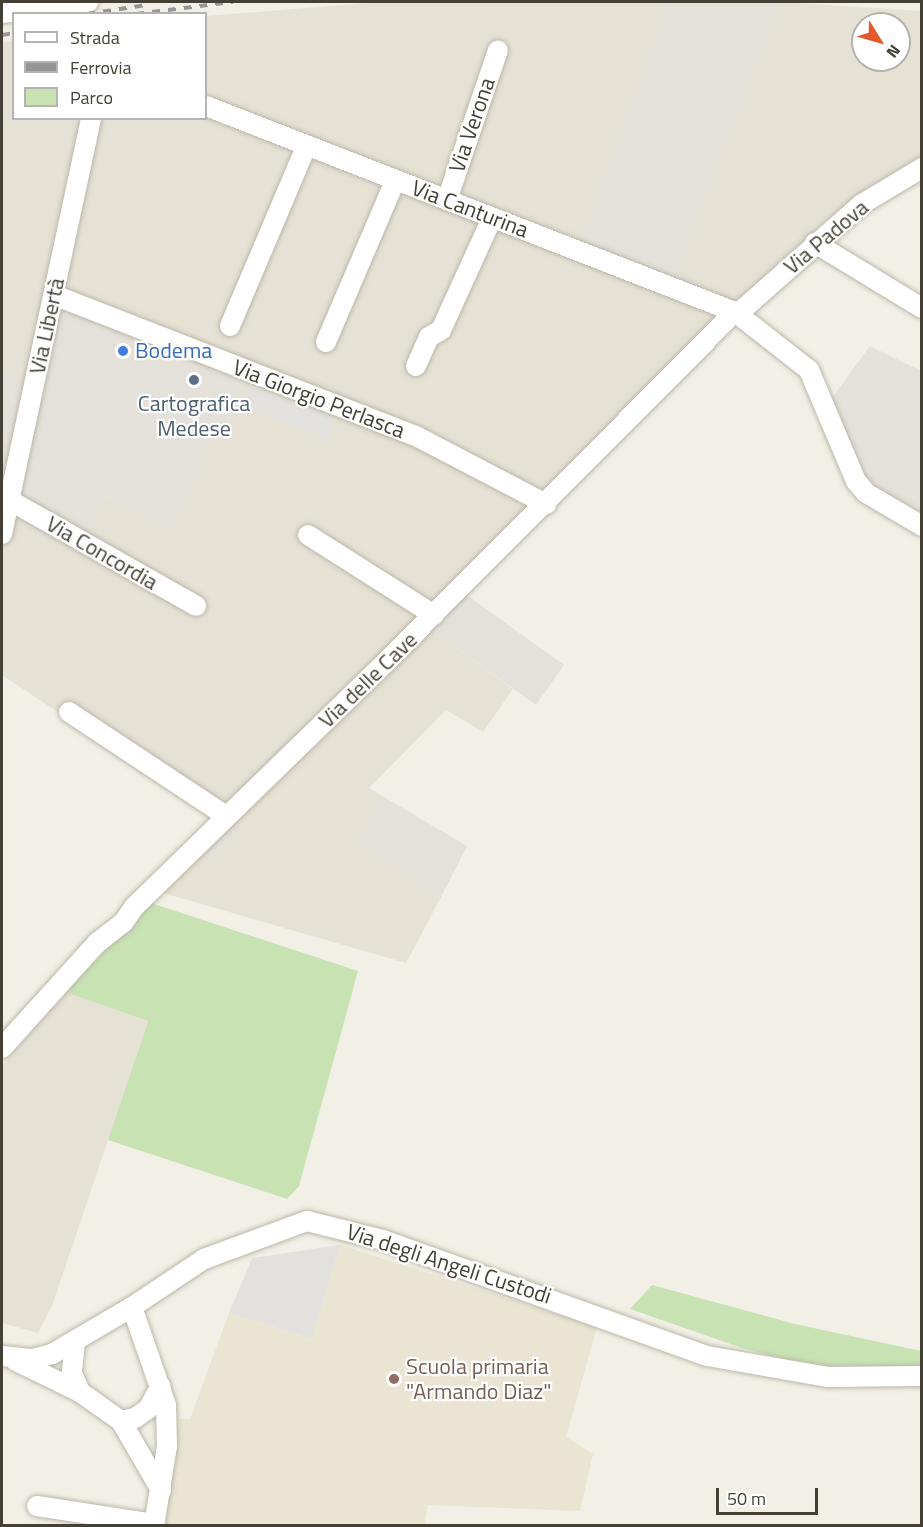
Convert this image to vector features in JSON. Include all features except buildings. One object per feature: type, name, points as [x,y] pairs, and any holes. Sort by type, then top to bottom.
[{"type":"street","points":[[16,12],[88,2]]},
{"type":"street","name":"Via Verona","points":[[447,200],[498,50]]},
{"type":"street","name":"Via Canturina","points":[[207,106],[306,147],[735,312],[809,370],[856,481],[866,493],[921,526]]},
{"type":"street","name":"Via Libertà","points":[[2,534],[91,120]]},
{"type":"street","points":[[230,326],[306,147]]},
{"type":"street","name":"Via Padova","points":[[735,312],[741,310],[862,204],[921,168]]},
{"type":"street","points":[[326,342],[395,181]]},
{"type":"street","points":[[416,366],[429,337],[441,330],[492,218]]},
{"type":"street","points":[[815,243],[921,308]]},
{"type":"street","name":"Via Giorgio Perlasca","points":[[54,295],[416,436],[546,504]]},
{"type":"street","name":"Via delle Cave","points":[[2,1048],[44,997],[546,504],[735,312]]},
{"type":"street","name":"Via Concordia","points":[[9,500],[196,606]]},
{"type":"street","points":[[308,535],[434,615]]},
{"type":"street","points":[[69,712],[226,816]]},
{"type":"street","name":"Via degli Angeli Custodi","points":[[8,1358],[52,1354],[132,1308],[204,1259],[307,1221],[383,1240],[707,1356],[827,1377],[921,1376]]},
{"type":"street","points":[[37,1506],[154,1525],[167,1446],[161,1386],[132,1308]]},
{"type":"street","points":[[75,1342],[72,1373],[80,1392]]},
{"type":"street","points":[[8,1358],[80,1392],[121,1420],[161,1490]]},
{"type":"street","points":[[121,1420],[135,1418],[148,1409],[161,1386]]},
{"type":"shaded area","points":[[381,2],[668,2],[644,71],[670,285],[780,2],[921,11],[921,160],[829,217],[540,500],[416,434],[53,293],[32,381],[2,374],[2,43],[12,41],[12,120],[207,120],[207,16]]},
{"type":"shaded area","points":[[668,2],[780,2],[671,285],[579,248]]},
{"type":"shaded area","points":[[56,298],[246,374],[224,432],[216,429],[171,529],[106,496],[84,538],[13,498]]},
{"type":"shaded area","points":[[870,346],[921,371],[921,524],[867,493],[826,406]]},
{"type":"shaded area","points":[[2,374],[32,381],[2,527]]},
{"type":"shaded area","points":[[246,374],[415,440],[536,502],[216,817],[2,675],[2,548],[13,498],[84,537],[106,496],[171,529],[216,428],[224,431]]},
{"type":"shaded area","points":[[248,384],[334,419],[326,439],[239,404]]},
{"type":"shaded area","points":[[457,588],[564,665],[536,705],[422,623]]},
{"type":"shaded area","points":[[422,623],[513,689],[483,732],[446,710],[369,788],[384,797],[356,842],[440,899],[406,963],[153,890]]},
{"type":"shaded area","points":[[384,797],[467,846],[440,899],[356,842]]},
{"type":"shaded area","points":[[234,826],[238,830],[204,862],[200,858]]},
{"type":"shaded area","points":[[65,992],[148,1021],[52,1306],[38,1333],[2,1323],[2,1066]]},
{"type":"shaded area","name":"Scuola primaria \"Armando Diaz\"","points":[[340,1245],[597,1327],[566,1437],[593,1454],[580,1511],[428,1505],[424,1525],[165,1526],[179,1419],[190,1419],[229,1313],[312,1339]]},
{"type":"shaded area","points":[[340,1245],[312,1339],[229,1313],[252,1258]]},
{"type":"green space","points":[[151,903],[358,971],[299,1186],[287,1199],[108,1140],[148,1021],[65,992]]},
{"type":"green space","points":[[652,1285],[795,1324],[921,1351],[921,1369],[806,1365],[742,1348],[630,1309]]},
{"type":"railway","points":[[152,12],[233,2]]},
{"type":"railway","points":[[100,12],[146,5]]},
{"type":"railway","points":[[2,35],[12,33]]},
{"type":"place","name":"Bodema","points":[[123,351]]},
{"type":"place","name":"Cartografica Medese","points":[[194,380]]},
{"type":"place","name":"Scuola primaria \"Armando Diaz\"","points":[[394,1379]]}]
